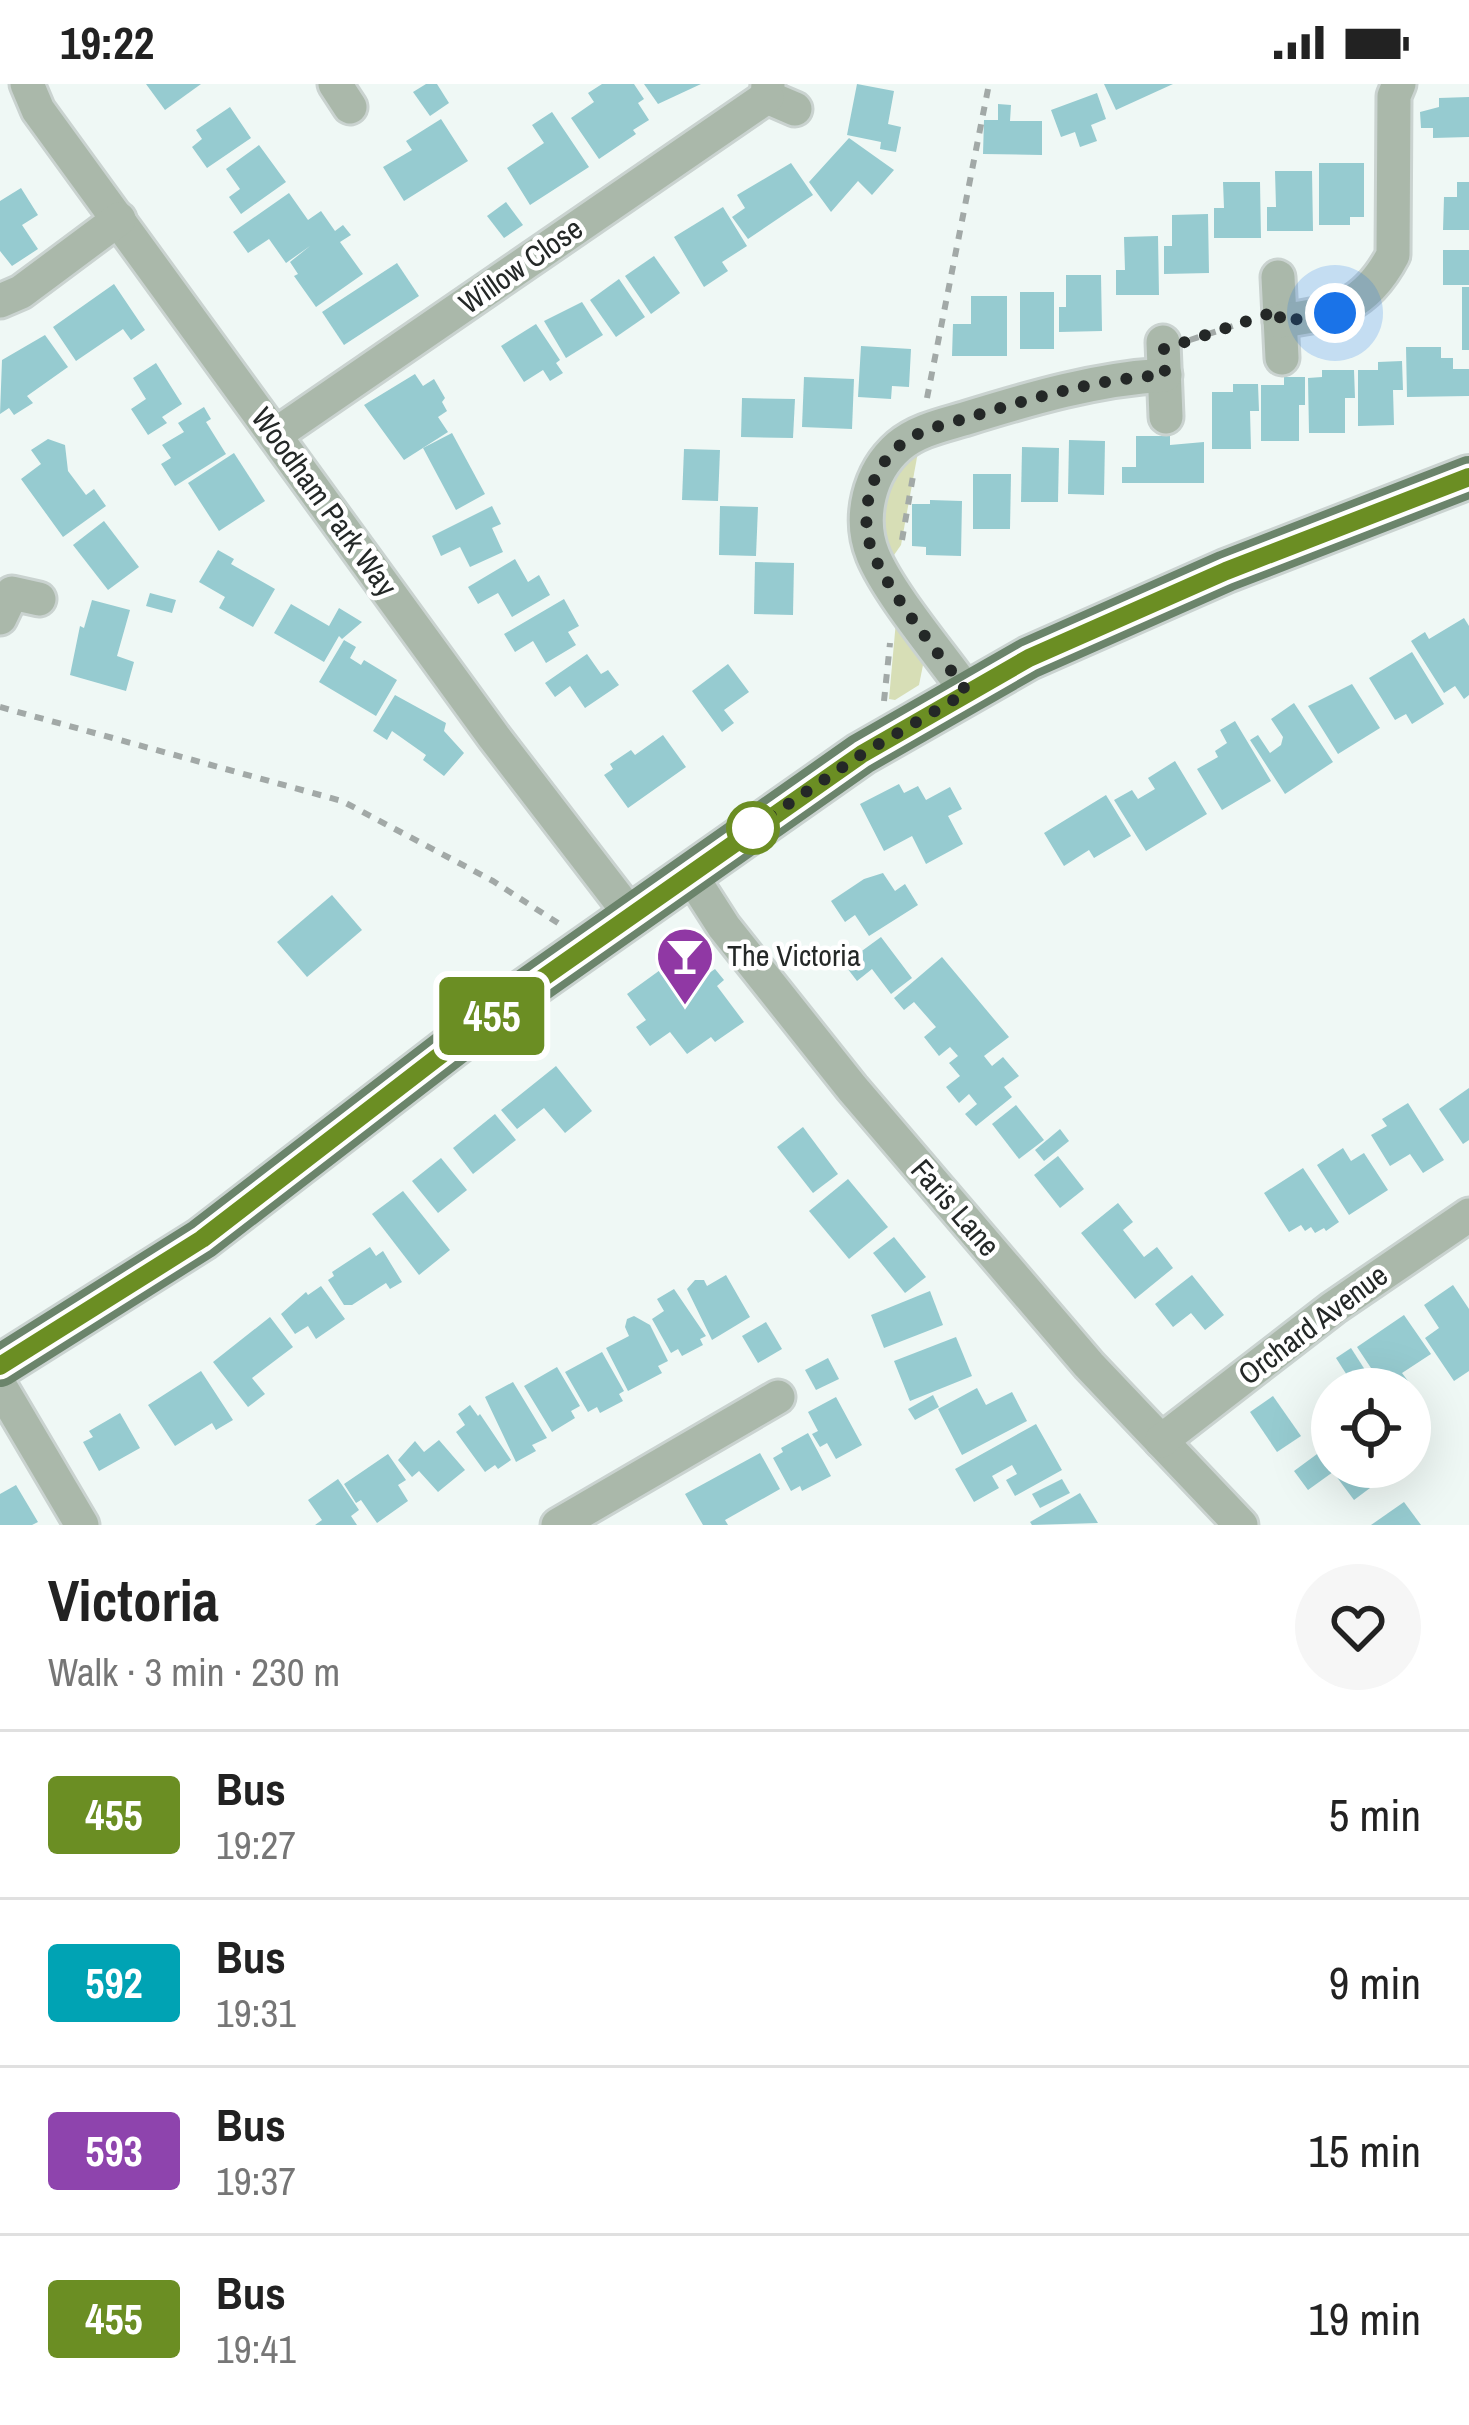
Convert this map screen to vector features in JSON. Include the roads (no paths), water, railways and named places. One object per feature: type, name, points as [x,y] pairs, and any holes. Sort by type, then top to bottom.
[{"type":"main road","points":[[0,1366],[202,1239],[630,914],[843,766],[1029,658],[1226,571],[1469,477]]},
{"type":"street","name":"Woodham Park Way","points":[[28,84],[38,110],[494,737],[630,914]]},
{"type":"street","points":[[1282,358],[1279,303],[1335,313],[1364,296],[1382,277],[1393,255],[1394,96],[1399,84]]},
{"type":"street","name":"Willow Close","points":[[275,435],[777,97]]},
{"type":"street","points":[[0,301],[21,292],[118,219]]},
{"type":"street","points":[[967,692],[874,557],[867,512],[870,490],[888,457],[921,433],[1114,378],[1164,355],[1166,417]]},
{"type":"street","name":"Faris Lane","points":[[690,874],[724,927],[852,1088],[1089,1365],[1241,1525]]},
{"type":"street","name":"Orchard Avenue","points":[[1162,1441],[1333,1308],[1469,1215]]},
{"type":"street","points":[[0,1386],[82,1525]]},
{"type":"street","points":[[558,1525],[778,1396]]},
{"type":"place","name":"The Victoria","points":[[685,1007]]}]
